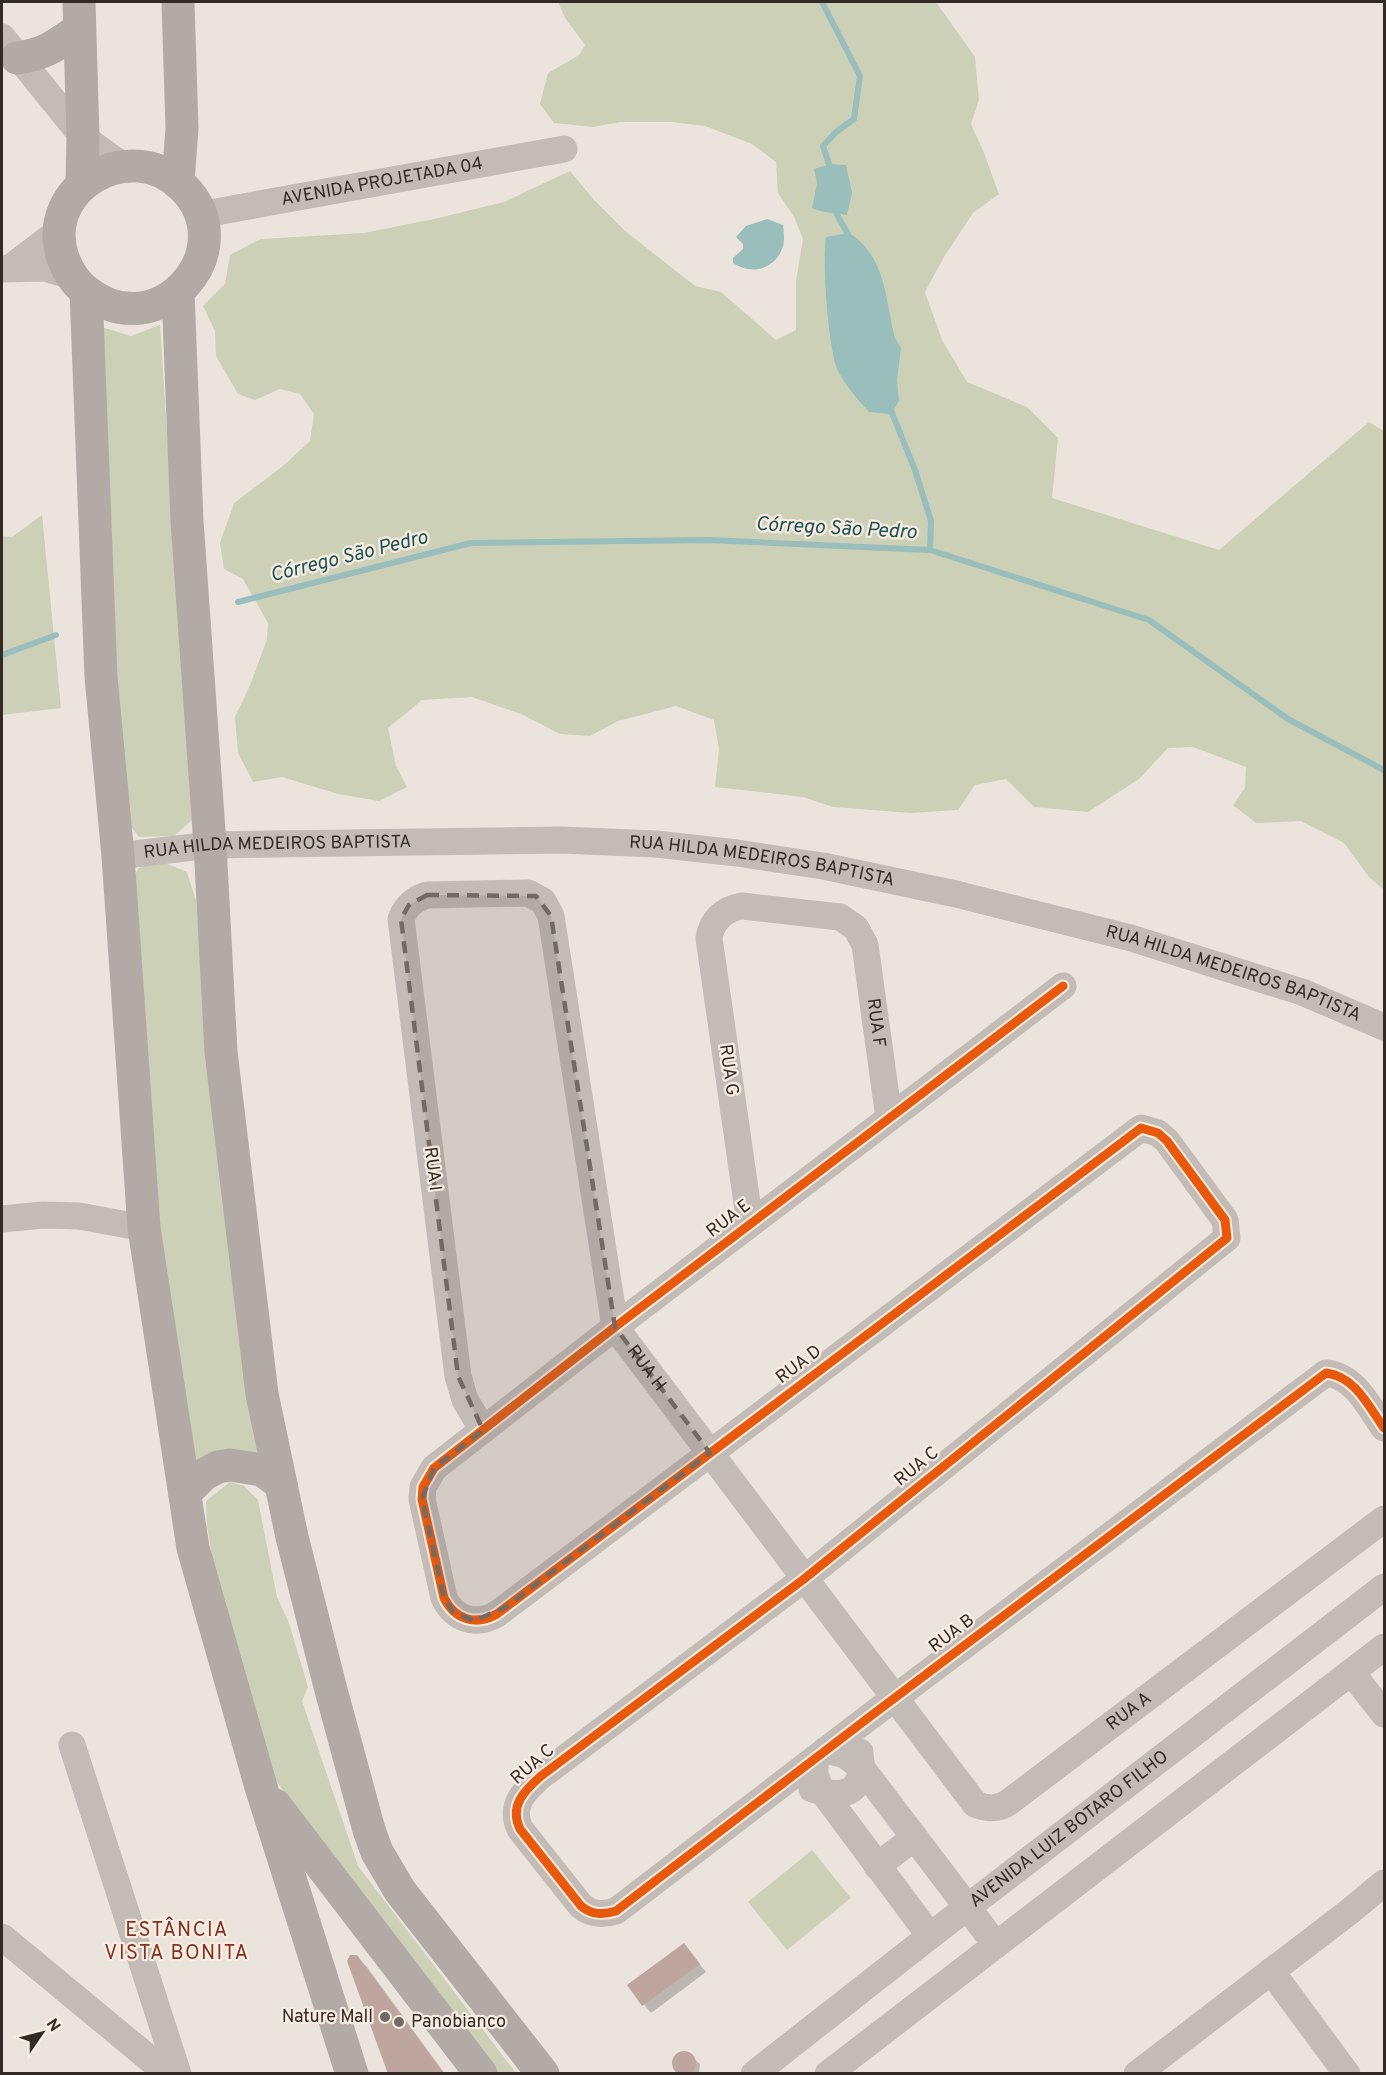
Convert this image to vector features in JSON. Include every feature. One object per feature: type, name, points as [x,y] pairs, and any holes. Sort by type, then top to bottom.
[{"type":"main road","points":[[178,2],[182,128],[178,183]]},
{"type":"main road","points":[[9,47],[39,55],[52,48],[78,16]]},
{"type":"main road","points":[[78,16],[83,137],[82,185]]},
{"type":"main road","points":[[128,165],[148,167],[168,175],[178,183],[195,204],[202,224],[203,244],[198,264],[188,282],[178,292],[155,305],[135,309],[115,307],[96,300],[68,270],[61,251],[60,230],[65,210],[82,185],[108,169],[128,165]]},
{"type":"main road","points":[[79,284],[100,677],[118,856],[144,1228],[184,1493],[193,1548],[261,1787],[352,2073]]},
{"type":"main road","points":[[178,292],[187,521],[210,845],[222,1064],[262,1394],[281,1484],[331,1690],[377,1852],[400,1891],[543,2073]]},
{"type":"main road","points":[[184,1493],[203,1475],[218,1467],[230,1465],[262,1470],[281,1484]]},
{"type":"main road","points":[[261,1787],[480,2073]]},
{"type":"street","points":[[9,47],[83,137],[107,155],[128,165]]},
{"type":"street","name":"AVENIDA PROJETADA 04","points":[[199,215],[564,149]]},
{"type":"street","points":[[6,268],[60,230]]},
{"type":"street","points":[[6,268],[45,268],[79,284]]},
{"type":"street","name":"RUA HILDA MEDEIROS BAPTISTA","points":[[118,856],[210,845],[560,840],[656,844],[759,856],[822,866],[956,894],[1131,938],[1302,992],[1384,1027]]},
{"type":"street","name":"RUA I","points":[[483,1430],[465,1400],[458,1376],[401,919],[409,905],[417,898],[427,895],[528,893],[543,901]]},
{"type":"street","name":"RUA H","points":[[543,901],[551,916],[615,1327],[894,1698]]},
{"type":"street","name":"RUA G","points":[[750,1224],[709,938],[711,927],[726,911],[742,906],[840,917],[856,928]]},
{"type":"street","name":"RUA F","points":[[856,928],[865,945],[889,1118]]},
{"type":"street","name":"RUA E","points":[[474,1621],[453,1612],[444,1598],[422,1505],[423,1486],[434,1468],[615,1327],[1063,986]]},
{"type":"street","name":"RUA D","points":[[474,1621],[488,1619],[506,1607],[1141,1128]]},
{"type":"street","name":"RUA C","points":[[595,1914],[577,1902],[520,1829],[516,1810],[523,1791],[804,1578],[1227,1238],[1225,1220],[1167,1141],[1158,1133],[1141,1128]]},
{"type":"street","points":[[2,1219],[43,1215],[79,1216],[144,1228]]},
{"type":"street","name":"RUA B","points":[[595,1914],[616,1911],[894,1698],[1326,1373],[1338,1375],[1349,1381],[1384,1428]]},
{"type":"street","name":"RUA A","points":[[894,1698],[971,1801],[985,1808],[1000,1807],[1384,1519]]},
{"type":"street","name":"AVENIDA LUIZ BOTARO FILHO","points":[[754,2073],[1384,1587]]},
{"type":"street","points":[[828,2073],[1384,1647]]},
{"type":"street","points":[[1351,1672],[1384,1714]]},
{"type":"street","points":[[776,1789],[801,1788],[834,1795],[847,1791],[857,1781],[861,1767],[861,1740],[872,1715]]},
{"type":"street","points":[[72,1745],[178,2073]]},
{"type":"street","points":[[930,1936],[824,1794],[817,1781],[820,1755],[845,1755],[861,1767],[996,1945]]},
{"type":"street","points":[[877,1866],[914,1838]]},
{"type":"street","points":[[1144,2072],[1384,1883]]},
{"type":"street","points":[[1349,1912],[1384,1904]]},
{"type":"street","points":[[2,1937],[168,2073]]},
{"type":"street","points":[[1270,1971],[1347,2073]]},
{"type":"highlighted area","points":[[427,895],[536,896],[551,916],[615,1327],[710,1453],[506,1607],[474,1621],[453,1612],[444,1598],[422,1499],[434,1468],[483,1430],[458,1376],[401,919],[409,905]]},
{"type":"green space","points":[[558,2],[936,2],[975,57],[979,100],[971,124],[999,194],[973,213],[944,257],[925,292],[942,340],[967,382],[1027,407],[1058,438],[1052,498],[1219,550],[1369,422],[1384,431],[1384,890],[1369,877],[1344,843],[1301,821],[1256,823],[1233,805],[1245,788],[1246,767],[1193,747],[1168,748],[1139,779],[1088,812],[1034,807],[1006,779],[975,785],[958,810],[911,813],[833,807],[803,797],[715,787],[719,749],[714,720],[676,706],[618,721],[590,736],[560,734],[521,714],[472,697],[422,700],[388,728],[396,766],[407,787],[379,801],[338,794],[282,777],[253,782],[238,753],[235,717],[251,683],[267,639],[268,623],[243,579],[224,569],[220,543],[234,503],[283,466],[310,441],[314,414],[300,394],[280,389],[255,400],[238,394],[216,356],[215,331],[203,306],[225,284],[230,255],[261,239],[364,233],[504,202],[570,171],[594,200],[625,231],[695,286],[721,292],[776,340],[796,330],[796,281],[803,239],[794,217],[778,193],[776,162],[752,144],[705,126],[672,122],[620,122],[593,127],[554,123],[540,104],[548,73],[579,55],[585,45],[565,18]]},
{"type":"green space","points":[[160,325],[192,820],[174,836],[139,837],[124,818],[98,326],[131,336]]},
{"type":"green space","points":[[42,515],[61,708],[2,715],[2,536],[12,537]]},
{"type":"green space","points":[[160,861],[187,872],[196,901],[216,1136],[260,1457],[192,1471],[158,1246],[129,883],[139,868]]},
{"type":"green space","points":[[230,1482],[244,1486],[258,1500],[277,1597],[289,1623],[308,1687],[302,1701],[358,1866],[516,2073],[491,2073],[343,1876],[273,1776],[213,1563],[207,1526],[206,1501]]},
{"type":"green space","points":[[812,1850],[851,1898],[787,1950],[748,1902]]},
{"type":"water","points":[[831,164],[846,165],[852,193],[847,215],[812,208],[817,183],[814,169]]},
{"type":"water","points":[[767,219],[783,225],[784,243],[778,256],[773,262],[761,268],[747,269],[733,263],[733,258],[743,249],[743,244],[736,237],[746,226]]},
{"type":"water","points":[[849,233],[861,243],[877,266],[886,294],[895,338],[901,348],[897,380],[899,401],[891,414],[869,412],[845,382],[834,360],[827,305],[826,237]]},
{"type":"building","points":[[684,1943],[700,1964],[642,2006],[627,1985]]},
{"type":"building","name":"Nature Mall","points":[[350,1955],[357,1955],[444,2074],[388,2074],[347,1961]]},
{"type":"building","points":[[684,2051],[693,2054],[696,2063],[693,2072],[684,2075],[675,2072],[672,2063],[675,2054]]},
{"type":"waterway","points":[[822,2],[860,76],[854,119],[836,132],[823,146],[831,170]]},
{"type":"waterway","points":[[835,207],[837,216],[850,240]]},
{"type":"waterway","points":[[890,408],[915,470],[931,521],[930,550]]},
{"type":"waterway","name":"Córrego São Pedro","points":[[238,602],[471,543],[708,540],[930,550],[1149,620],[1288,719],[1384,770]]},
{"type":"waterway","name":"Córrego São Pedro","points":[[2,655],[56,635]]},
{"type":"cycle path","points":[[1063,986],[615,1327],[434,1468],[423,1487],[422,1499],[444,1598],[454,1611],[467,1619],[481,1620],[497,1614],[1141,1128],[1158,1133],[1167,1141],[1225,1220],[1227,1238],[804,1579],[541,1776],[524,1793],[517,1806],[517,1821],[520,1829],[581,1906],[598,1913],[616,1911],[1326,1373],[1336,1375],[1353,1386],[1384,1428]]},
{"type":"place","name":"Nature Mall","points":[[385,2017]]},
{"type":"place","name":"Panobianco","points":[[399,2022]]},
{"type":"district","name":"ESTÂNCIA VISTA BONITA","points":[[177,1942]]}]
